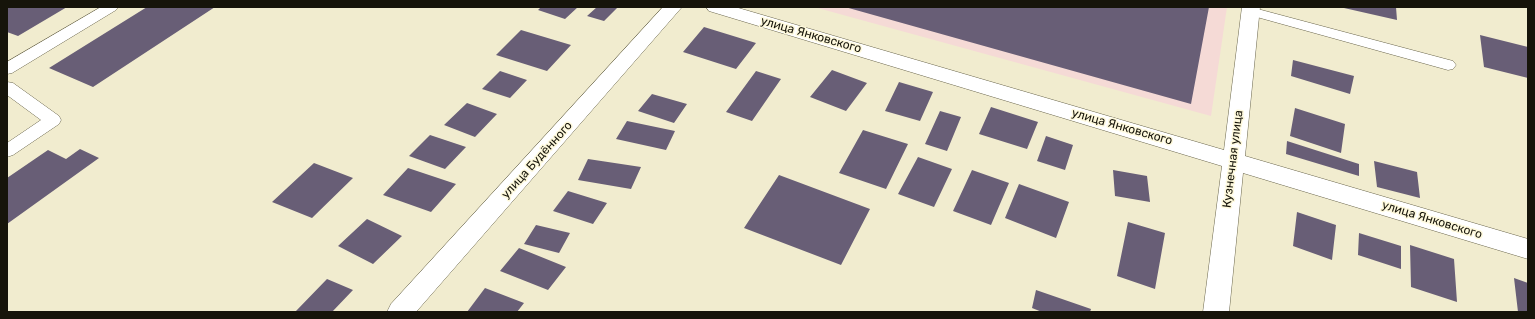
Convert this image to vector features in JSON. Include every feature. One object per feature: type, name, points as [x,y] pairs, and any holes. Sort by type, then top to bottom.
[{"type":"street","name":"улица Будённого","points":[[400,312],[673,7]]},
{"type":"street","name":"улица Янковского","points":[[715,7],[1528,249]]},
{"type":"street","name":"Кузнечная улица","points":[[1216,312],[1251,9]]},
{"type":"lane","points":[[7,69],[111,7]]},
{"type":"lane","points":[[1251,9],[1448,65]]},
{"type":"lane","points":[[7,87],[53,120],[7,151]]},
{"type":"shaded area","points":[[814,7],[1227,7],[1211,116]]},
{"type":"building","points":[[7,7],[67,7],[18,36],[7,32]]},
{"type":"building","points":[[147,7],[215,7],[93,87],[49,68]]},
{"type":"building","points":[[541,7],[578,7],[565,19],[538,10]]},
{"type":"building","points":[[597,7],[618,7],[604,21],[587,16]]},
{"type":"building","points":[[845,7],[1209,7],[1191,104]]},
{"type":"building","points":[[1396,7],[1397,20],[1344,8]]},
{"type":"building","points":[[704,27],[756,43],[736,69],[683,52]]},
{"type":"building","points":[[521,30],[571,45],[547,71],[496,55]]},
{"type":"building","points":[[1480,35],[1528,47],[1528,78],[1484,67]]},
{"type":"building","points":[[1293,60],[1354,76],[1350,94],[1291,76]]},
{"type":"building","points":[[832,70],[867,83],[846,111],[810,97]]},
{"type":"building","points":[[500,71],[527,80],[510,98],[482,89]]},
{"type":"building","points":[[756,71],[781,79],[752,121],[726,112]]},
{"type":"building","points":[[899,82],[933,92],[920,121],[885,111]]},
{"type":"building","points":[[652,94],[687,104],[674,123],[638,111]]},
{"type":"building","points":[[467,103],[497,114],[475,137],[444,125]]},
{"type":"building","points":[[991,107],[1038,122],[1027,149],[979,134]]},
{"type":"building","points":[[1295,108],[1345,124],[1341,153],[1290,136]]},
{"type":"building","points":[[940,111],[961,117],[947,151],[925,144]]},
{"type":"building","points":[[627,121],[675,131],[666,150],[616,139]]},
{"type":"building","points":[[863,130],[908,144],[886,189],[839,173]]},
{"type":"building","points":[[430,135],[466,147],[445,169],[409,156]]},
{"type":"building","points":[[1046,136],[1073,145],[1065,170],[1037,161]]},
{"type":"building","points":[[1287,141],[1359,164],[1359,176],[1286,154]]},
{"type":"building","points":[[80,149],[99,158],[7,224],[7,178],[48,150],[66,159]]},
{"type":"building","points":[[918,157],[952,169],[934,207],[898,194]]},
{"type":"building","points":[[588,159],[641,167],[631,189],[578,180]]},
{"type":"building","points":[[1374,161],[1417,172],[1420,198],[1377,187]]},
{"type":"building","points":[[314,163],[353,178],[312,218],[272,202]]},
{"type":"building","points":[[408,168],[456,184],[431,212],[383,195]]},
{"type":"building","points":[[972,170],[1009,183],[991,225],[953,211]]},
{"type":"building","points":[[1113,170],[1147,176],[1150,202],[1115,196]]},
{"type":"building","points":[[779,175],[870,209],[841,265],[744,228]]},
{"type":"building","points":[[1019,184],[1069,202],[1056,238],[1005,218]]},
{"type":"building","points":[[568,191],[607,203],[593,224],[553,211]]},
{"type":"building","points":[[1297,212],[1336,225],[1332,260],[1293,246]]},
{"type":"building","points":[[367,219],[402,236],[373,264],[338,246]]},
{"type":"building","points":[[1128,222],[1165,233],[1155,289],[1117,276]]},
{"type":"building","points":[[536,225],[570,233],[559,253],[524,244]]},
{"type":"building","points":[[1359,233],[1401,246],[1401,269],[1358,255]]},
{"type":"building","points":[[1410,245],[1454,259],[1457,302],[1411,287]]},
{"type":"building","points":[[519,248],[566,267],[548,290],[500,271]]},
{"type":"building","points":[[1514,278],[1528,283],[1528,312],[1518,312]]},
{"type":"building","points":[[327,279],[353,290],[332,312],[295,312]]},
{"type":"building","points":[[485,288],[524,303],[517,312],[467,312]]},
{"type":"building","points":[[1036,290],[1091,309],[1090,312],[1042,312],[1032,308]]}]
